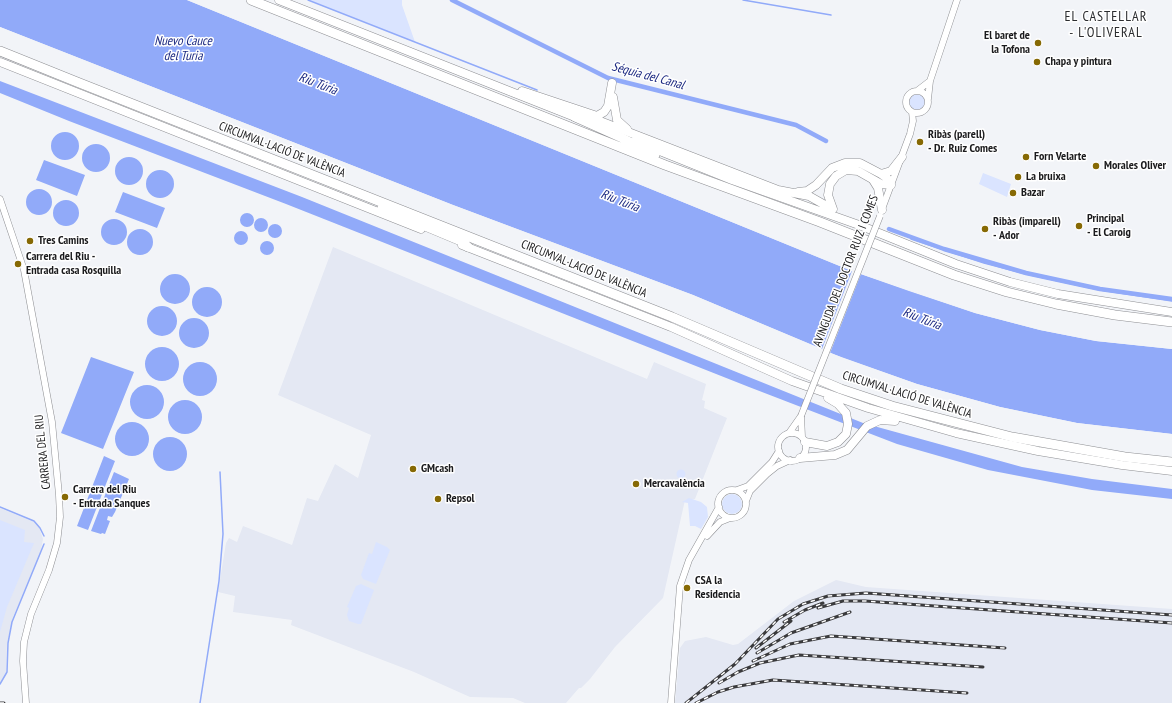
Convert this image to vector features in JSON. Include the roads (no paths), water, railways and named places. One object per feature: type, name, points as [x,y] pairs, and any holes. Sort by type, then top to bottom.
[{"type":"highway","points":[[251,0],[701,178],[954,275],[1007,292],[1056,304],[1115,315],[1172,322]]},
{"type":"highway","points":[[279,0],[732,180],[859,225],[956,264],[1010,282],[1058,294],[1172,312]]},
{"type":"highway","points":[[339,24],[394,42],[778,190],[809,196],[859,225]]},
{"type":"highway","name":"CIRCUMVAL·LACIÓ DE VALÈNCIA","points":[[0,50],[77,82],[672,317],[841,389],[892,406],[1019,438],[1125,457],[1172,462]]},
{"type":"highway","points":[[0,54],[64,80],[77,82]]},
{"type":"highway","name":"CIRCUMVAL·LACIÓ DE VALÈNCIA","points":[[0,62],[671,327],[792,381],[868,408],[956,433],[1046,453],[1172,472]]},
{"type":"highway","points":[[515,88],[597,116],[604,112],[608,106],[612,83],[615,114],[620,124],[667,147]]},
{"type":"highway","points":[[575,118],[622,138],[701,178]]},
{"type":"highway","points":[[881,174],[891,171],[902,157]]},
{"type":"highway","points":[[792,193],[807,191],[816,185],[832,168],[845,162],[860,163],[881,174],[888,179],[892,185]]},
{"type":"highway","points":[[832,209],[828,195],[830,184],[836,176],[846,170],[858,170],[881,184],[892,185]]},
{"type":"highway","points":[[871,178],[878,188],[881,213]]},
{"type":"highway","points":[[324,180],[405,219],[461,241],[468,247]]},
{"type":"highway","points":[[792,381],[798,386],[834,401],[846,413],[848,420],[848,430],[842,439],[833,445],[821,446],[804,440]]},
{"type":"highway","points":[[800,458],[835,455],[847,450],[867,426],[880,420],[895,420],[943,432],[956,433]]},
{"type":"street","points":[[928,98],[922,92],[911,92],[906,100],[908,108],[912,112],[920,113],[927,107],[930,81],[957,0]]},
{"type":"street","points":[[917,91],[930,81]]},
{"type":"street","name":"AVINGUDA DEL DOCTOR RUIZ I COMES","points":[[789,433],[801,416],[892,185],[910,134],[913,121],[912,112]]},
{"type":"street","name":"AVINGUDA DEL DOCTOR RUIZ I COMES","points":[[910,134],[920,113]]},
{"type":"street","name":"CARRERA DEL RIU","points":[[0,199],[24,270],[51,415],[59,495],[60,517],[57,543],[49,570],[31,614],[24,642],[26,700]]},
{"type":"street","name":"AVINGUDA DEL DOCTOR RUIZ I COMES","points":[[801,416],[804,440]]},
{"type":"street","points":[[695,550],[717,524],[730,518],[737,517],[743,513],[750,491],[767,474],[777,466],[790,460],[800,458],[805,451],[804,440],[794,433],[789,433],[780,439],[779,450],[772,462],[748,486],[737,490],[730,490],[722,494],[718,501],[719,507],[723,514],[730,518]]},
{"type":"street","points":[[779,450],[783,457],[790,460]]},
{"type":"street","points":[[737,490],[743,494],[746,500]]},
{"type":"street","points":[[671,703],[678,603],[682,579],[695,550],[719,507]]},
{"type":"water","name":"Nuevo Cauce del Turia","points":[[0,0],[187,0],[852,271],[975,313],[1040,330],[1096,341],[1172,349],[1172,434],[1077,423],[1000,407],[917,384],[843,358],[693,295],[453,205],[0,27]]},
{"type":"water","points":[[0,81],[302,197],[863,423],[1022,467],[1092,479],[1172,489],[1172,499],[1092,490],[988,470],[897,444],[286,204],[69,121],[0,93]]},
{"type":"water","points":[[65,132],[75,136],[79,146],[75,156],[65,160],[55,156],[51,146],[55,136]]},
{"type":"water","points":[[96,144],[106,148],[110,158],[106,168],[96,172],[86,168],[82,158],[86,148]]},
{"type":"water","points":[[129,157],[139,161],[143,171],[139,181],[129,185],[119,181],[115,171],[119,161]]},
{"type":"water","points":[[44,160],[85,175],[77,196],[36,180]]},
{"type":"water","points":[[160,170],[170,174],[174,184],[170,194],[160,198],[150,194],[146,184],[150,174]]},
{"type":"water","points":[[39,189],[48,193],[52,202],[48,211],[39,215],[30,211],[26,202],[30,193]]},
{"type":"water","points":[[123,192],[165,208],[157,228],[115,212]]},
{"type":"water","points":[[66,200],[75,204],[79,213],[75,222],[66,226],[57,222],[53,213],[57,204]]},
{"type":"water","points":[[247,213],[252,215],[254,220],[252,225],[247,227],[242,225],[240,220],[242,215]]},
{"type":"water","points":[[261,218],[266,220],[268,225],[266,230],[261,232],[256,230],[254,225],[256,220]]},
{"type":"water","points":[[114,219],[123,223],[127,232],[123,241],[114,245],[105,241],[101,232],[105,223]]},
{"type":"water","points":[[275,224],[280,226],[282,231],[280,236],[275,238],[270,236],[268,231],[270,226]]},
{"type":"water","points":[[140,229],[149,233],[153,242],[149,251],[140,255],[131,251],[127,242],[131,233]]},
{"type":"water","points":[[241,231],[246,233],[248,238],[246,243],[241,245],[236,243],[234,238],[236,233]]},
{"type":"water","points":[[267,241],[272,243],[274,248],[272,253],[267,255],[262,253],[260,248],[262,243]]},
{"type":"water","points":[[175,274],[186,278],[190,289],[186,300],[175,304],[164,300],[160,289],[164,278]]},
{"type":"water","points":[[207,287],[218,291],[222,302],[218,313],[207,317],[196,313],[192,302],[196,291]]},
{"type":"water","points":[[162,306],[173,310],[177,321],[173,332],[162,336],[151,332],[147,321],[151,310]]},
{"type":"water","points":[[194,318],[205,322],[209,333],[205,344],[194,348],[183,344],[179,333],[183,322]]},
{"type":"water","points":[[165,347],[174,352],[178,357],[178,371],[174,376],[169,380],[159,381],[155,380],[146,371],[145,361],[146,357],[155,348]]},
{"type":"water","points":[[91,357],[134,372],[103,449],[61,433]]},
{"type":"water","points":[[203,362],[212,367],[216,372],[216,386],[212,391],[207,395],[197,396],[193,395],[184,386],[183,376],[184,372],[193,363]]},
{"type":"water","points":[[150,385],[159,390],[163,395],[163,409],[159,414],[154,418],[144,419],[140,418],[131,409],[130,399],[131,395],[140,386]]},
{"type":"water","points":[[188,400],[197,405],[201,410],[201,424],[197,429],[192,433],[182,434],[178,433],[169,424],[168,414],[169,410],[178,401]]},
{"type":"water","points":[[135,422],[144,427],[148,432],[148,446],[144,451],[139,455],[129,456],[125,455],[116,446],[115,436],[116,432],[125,423]]},
{"type":"water","points":[[173,437],[182,442],[186,447],[186,461],[182,466],[177,470],[167,471],[163,470],[154,461],[153,451],[154,447],[163,438]]},
{"type":"water","points":[[104,456],[115,461],[88,530],[77,526]]},
{"type":"water","points":[[114,472],[129,479],[115,512],[112,517],[108,516],[107,520],[110,521],[105,534],[101,534],[91,531]]},
{"type":"waterway","points":[[308,0],[537,90]]},
{"type":"waterway","name":"Séquia del Canal","points":[[452,0],[608,78],[796,125],[826,141]]},
{"type":"waterway","points":[[743,0],[831,15]]},
{"type":"waterway","points":[[889,229],[944,249],[1026,273],[1100,289],[1172,299]]},
{"type":"waterway","points":[[911,239],[984,263],[1026,274],[1100,290],[1172,301]]},
{"type":"waterway","points":[[200,703],[219,581],[223,534],[220,472]]},
{"type":"waterway","points":[[0,507],[34,521],[44,536]]},
{"type":"waterway","points":[[0,684],[7,672],[8,643],[12,622],[44,544]]},
{"type":"railway","points":[[686,703],[735,664],[778,619],[803,604],[828,596],[866,593],[1172,615]]},
{"type":"railway","points":[[818,608],[843,601],[865,601],[1172,623]]},
{"type":"railway","points":[[784,622],[805,610],[823,603]]},
{"type":"railway","points":[[757,653],[791,633],[850,612]]},
{"type":"railway","points":[[756,648],[791,621]]},
{"type":"railway","points":[[753,661],[790,644],[831,636],[1005,648]]},
{"type":"railway","points":[[719,683],[738,672],[760,663],[799,655],[983,667]]},
{"type":"railway","points":[[696,703],[718,692],[734,687],[773,680],[967,693]]},
{"type":"place","name":"El baret de la Tofona","points":[[1038,43]]},
{"type":"place","name":"Chapa y pintura","points":[[1037,62]]},
{"type":"place","name":"Ribàs (parell) - Dr. Ruiz Comes","points":[[920,142]]},
{"type":"place","name":"Forn Velarte","points":[[1026,157]]},
{"type":"place","name":"Morales Oliver","points":[[1096,166]]},
{"type":"place","name":"La bruixa","points":[[1018,177]]},
{"type":"place","name":"Bazar","points":[[1013,193]]},
{"type":"place","name":"Principal - El Caroig","points":[[1079,226]]},
{"type":"place","name":"Ribàs (imparell) - Ador","points":[[985,229]]},
{"type":"place","name":"Tres Camins","points":[[30,241]]},
{"type":"place","name":"Carrera del Riu - Entrada casa Rosquilla","points":[[18,264]]},
{"type":"place","name":"GMcash","points":[[413,469]]},
{"type":"place","name":"Mercavalència","points":[[636,484]]},
{"type":"place","name":"Carrera del Riu - Entrada Sanques","points":[[65,497]]},
{"type":"place","name":"Repsol","points":[[438,499]]},
{"type":"place","name":"CSA la Residencia","points":[[687,588]]},
{"type":"district","name":"EL CASTELLAR - L'OLIVERAL","points":[[1106,26]]},
{"type":"water label","name":"Riu Túria","points":[[318,84]]},
{"type":"water label","name":"Riu Túria","points":[[620,201]]},
{"type":"water label","name":"Riu Túria","points":[[922,319]]}]
